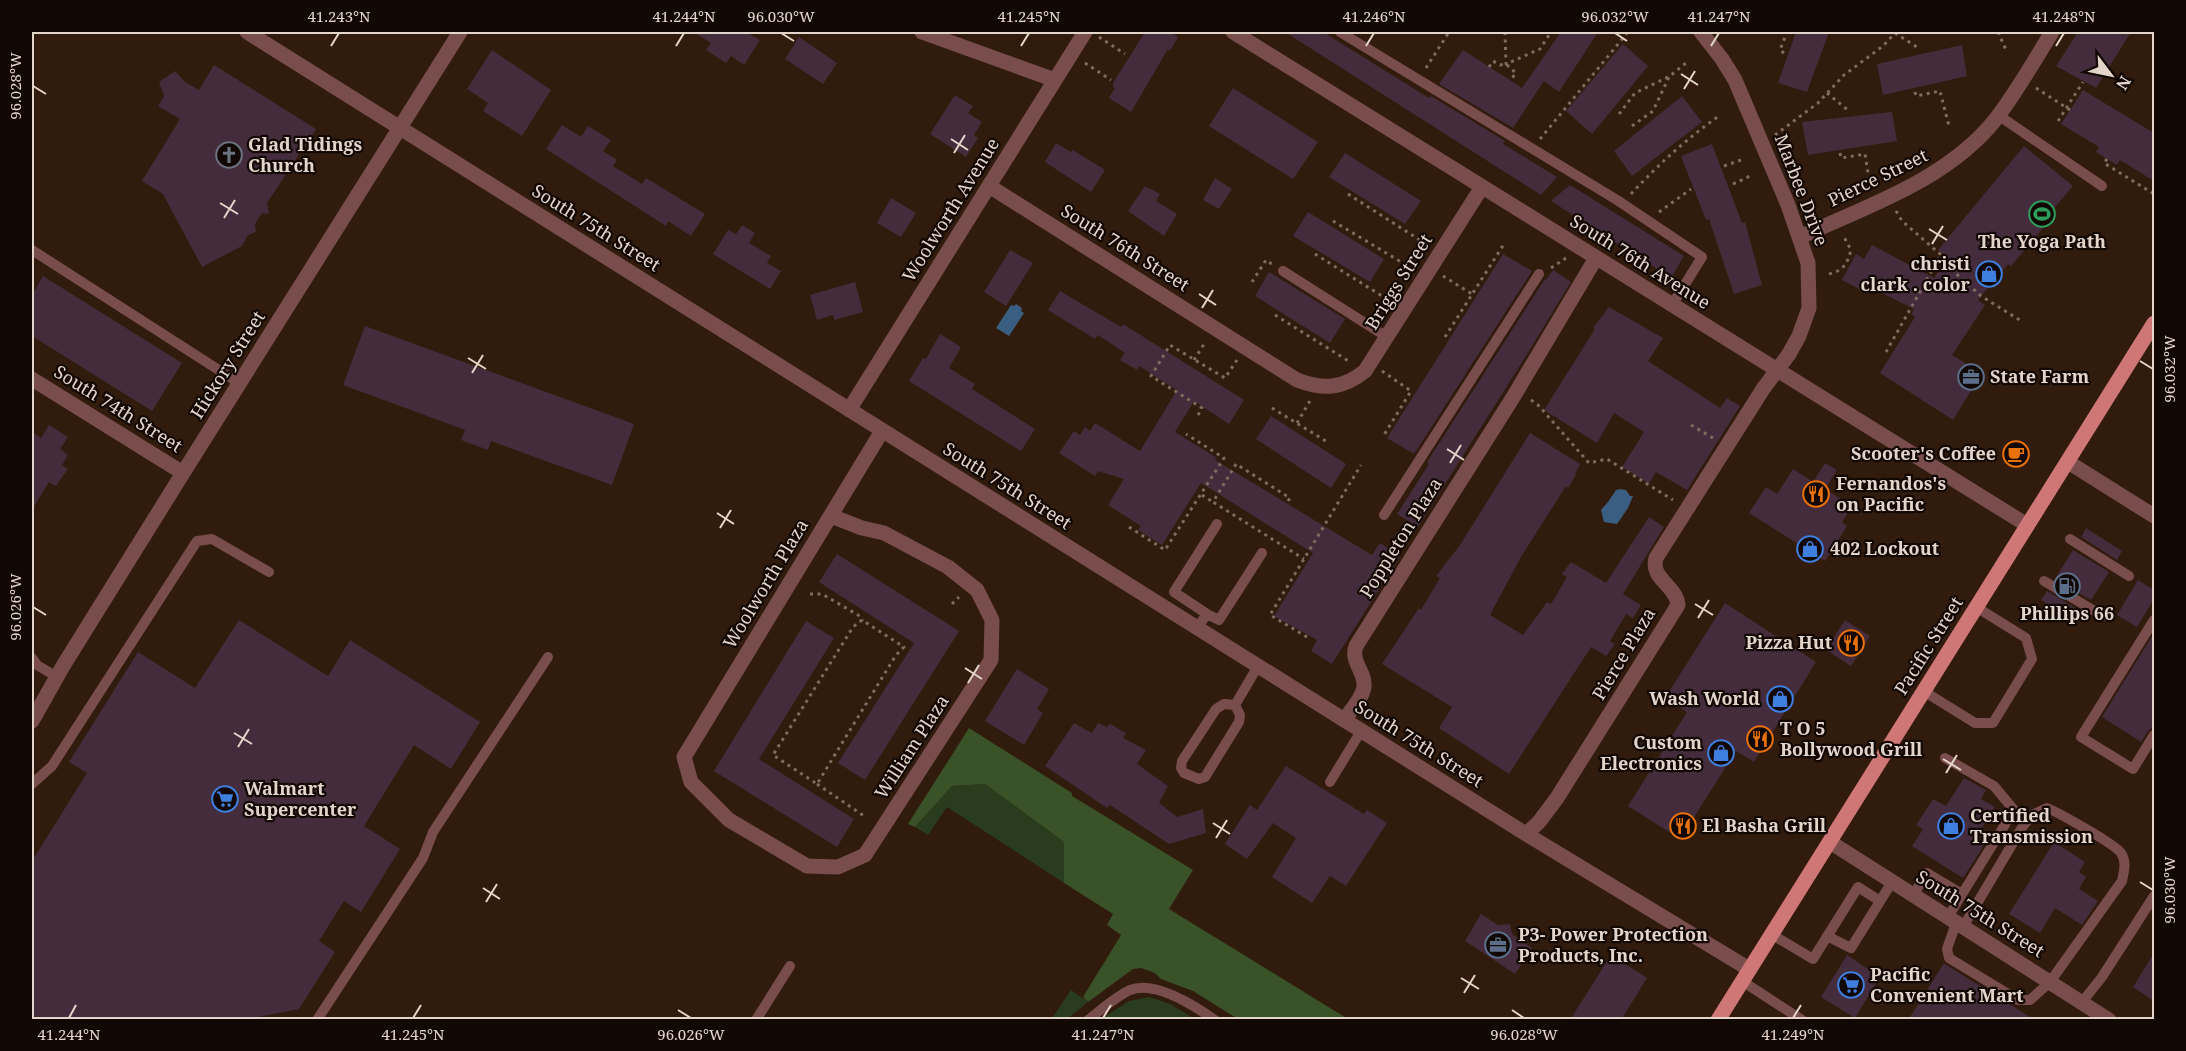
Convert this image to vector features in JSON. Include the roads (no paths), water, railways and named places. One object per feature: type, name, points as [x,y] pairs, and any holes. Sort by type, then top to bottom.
[{"type":"main road","name":"Pacific Street","points":[[1718,1020],[2154,323]]},
{"type":"street","name":"South 75th Street","points":[[248,32],[1526,834],[1745,975]]},
{"type":"street","name":"Hickory Street","points":[[32,721],[183,473],[460,32]]},
{"type":"street","points":[[922,32],[1055,80]]},
{"type":"street","name":"Woolworth Avenue","points":[[849,410],[1085,32]]},
{"type":"street","name":"South 76th Avenue","points":[[1233,32],[2027,525]]},
{"type":"street","name":"Pierce Street","points":[[1800,237],[1925,179],[1945,167],[1972,144],[1998,115],[2052,32]]},
{"type":"street","name":"Marbee Drive","points":[[1705,33],[1735,80],[1800,237],[1808,263],[1809,308],[1799,336],[1777,370]]},
{"type":"street","name":"South 76th Street","points":[[989,186],[1297,380],[1318,387],[1337,387]]},
{"type":"street","name":"Briggs Street","points":[[1337,387],[1365,371],[1482,187]]},
{"type":"street","name":"Poppleton Plaza","points":[[1344,720],[1362,695],[1364,684],[1355,658],[1356,646],[1517,390],[1596,258]]},
{"type":"street","name":"Pierce Plaza","points":[[1526,834],[1539,822],[1557,798],[1678,604],[1677,596],[1656,574],[1654,566],[1656,558],[1777,370]]},
{"type":"street","name":"South 74th Street","points":[[32,379],[183,473]]},
{"type":"street","name":"Woolworth Plaza","points":[[865,855],[838,867],[807,866],[729,820],[691,782],[684,757],[882,431]]},
{"type":"street","points":[[2068,462],[2154,516]]},
{"type":"street","name":"William Plaza","points":[[831,516],[862,528],[884,533],[948,567],[977,590],[992,620],[991,660],[865,855]]},
{"type":"street","name":"South 75th Street","points":[[1830,842],[2109,1020]]},
{"type":"lane","points":[[1340,32],[1623,204],[1702,256],[1672,305]]},
{"type":"lane","points":[[1998,115],[2102,186]]},
{"type":"lane","points":[[32,250],[240,383]]},
{"type":"lane","points":[[1283,271],[1387,337]]},
{"type":"lane","points":[[1384,515],[1539,274]]},
{"type":"lane","points":[[1217,524],[1174,592],[1208,614],[1219,620],[1262,553]]},
{"type":"lane","points":[[32,784],[52,766],[197,541],[212,539],[269,572]]},
{"type":"lane","points":[[2070,539],[2128,576]]},
{"type":"lane","points":[[2044,580],[2103,616]]},
{"type":"lane","points":[[1925,692],[1975,723],[1993,723],[2013,692],[2032,659],[2026,638],[1976,607]]},
{"type":"lane","points":[[1197,628],[1208,614]]},
{"type":"lane","points":[[2154,620],[2081,737],[2133,769],[2154,735]]},
{"type":"lane","points":[[317,1020],[423,858],[433,832],[548,657]]},
{"type":"lane","points":[[32,658],[37,665],[57,677]]},
{"type":"lane","points":[[1235,705],[1258,666]]},
{"type":"lane","points":[[1224,704],[1235,705],[1240,715],[1239,722],[1205,777],[1199,779],[1184,773],[1181,768],[1182,761],[1216,709],[1224,704]]},
{"type":"lane","points":[[1330,782],[1361,731]]},
{"type":"lane","points":[[1945,758],[1994,786],[2014,810],[1962,894],[1947,949],[1949,958],[2018,1000],[2030,1000],[2050,982],[2122,881],[2125,864],[2120,852],[2071,820],[2047,808],[2032,815],[2023,826],[1956,922]]},
{"type":"lane","points":[[1913,895],[1927,873],[1962,894]]},
{"type":"lane","points":[[1827,936],[1851,948],[1892,882]]},
{"type":"lane","points":[[1772,934],[1813,959],[1858,887],[1880,901]]},
{"type":"lane","points":[[2082,1002],[2102,977],[2154,896]]},
{"type":"lane","points":[[756,1020],[790,966]]},
{"type":"lane","points":[[1745,975],[1802,1020]]},
{"type":"lane","points":[[1088,1020],[1132,989],[1159,990],[1193,1005],[1215,1020]]},
{"type":"water","points":[[1016,304],[1022,308],[1021,311],[1024,313],[1009,336],[996,328],[1011,305]]},
{"type":"water","points":[[1616,490],[1626,490],[1630,496],[1633,496],[1628,508],[1617,524],[1604,522],[1601,510]]},
{"type":"place","name":"Glad Tidings Church","points":[[229,155]]},
{"type":"place","name":"The Yoga Path","points":[[2042,214]]},
{"type":"place","name":"christi clark . color","points":[[1989,274]]},
{"type":"place","name":"State Farm","points":[[1971,377]]},
{"type":"place","name":"Scooter's Coffee","points":[[2016,454]]},
{"type":"place","name":"Fernandos's on Pacific","points":[[1816,494]]},
{"type":"place","name":"402 Lockout","points":[[1810,549]]},
{"type":"place","name":"Phillips 66","points":[[2067,586]]},
{"type":"place","name":"Pizza Hut","points":[[1851,643]]},
{"type":"place","name":"Wash World","points":[[1780,699]]},
{"type":"place","name":"T O 5 Bollywood Grill","points":[[1760,739]]},
{"type":"place","name":"Custom Electronics","points":[[1721,753]]},
{"type":"place","name":"Walmart Supercenter","points":[[225,799]]},
{"type":"place","name":"El Basha Grill","points":[[1683,826]]},
{"type":"place","name":"Certified Transmission","points":[[1951,826]]},
{"type":"place","name":"P3- Power Protection Products, Inc.","points":[[1498,945]]},
{"type":"place","name":"Pacific Convenient Mart","points":[[1851,985]]}]
